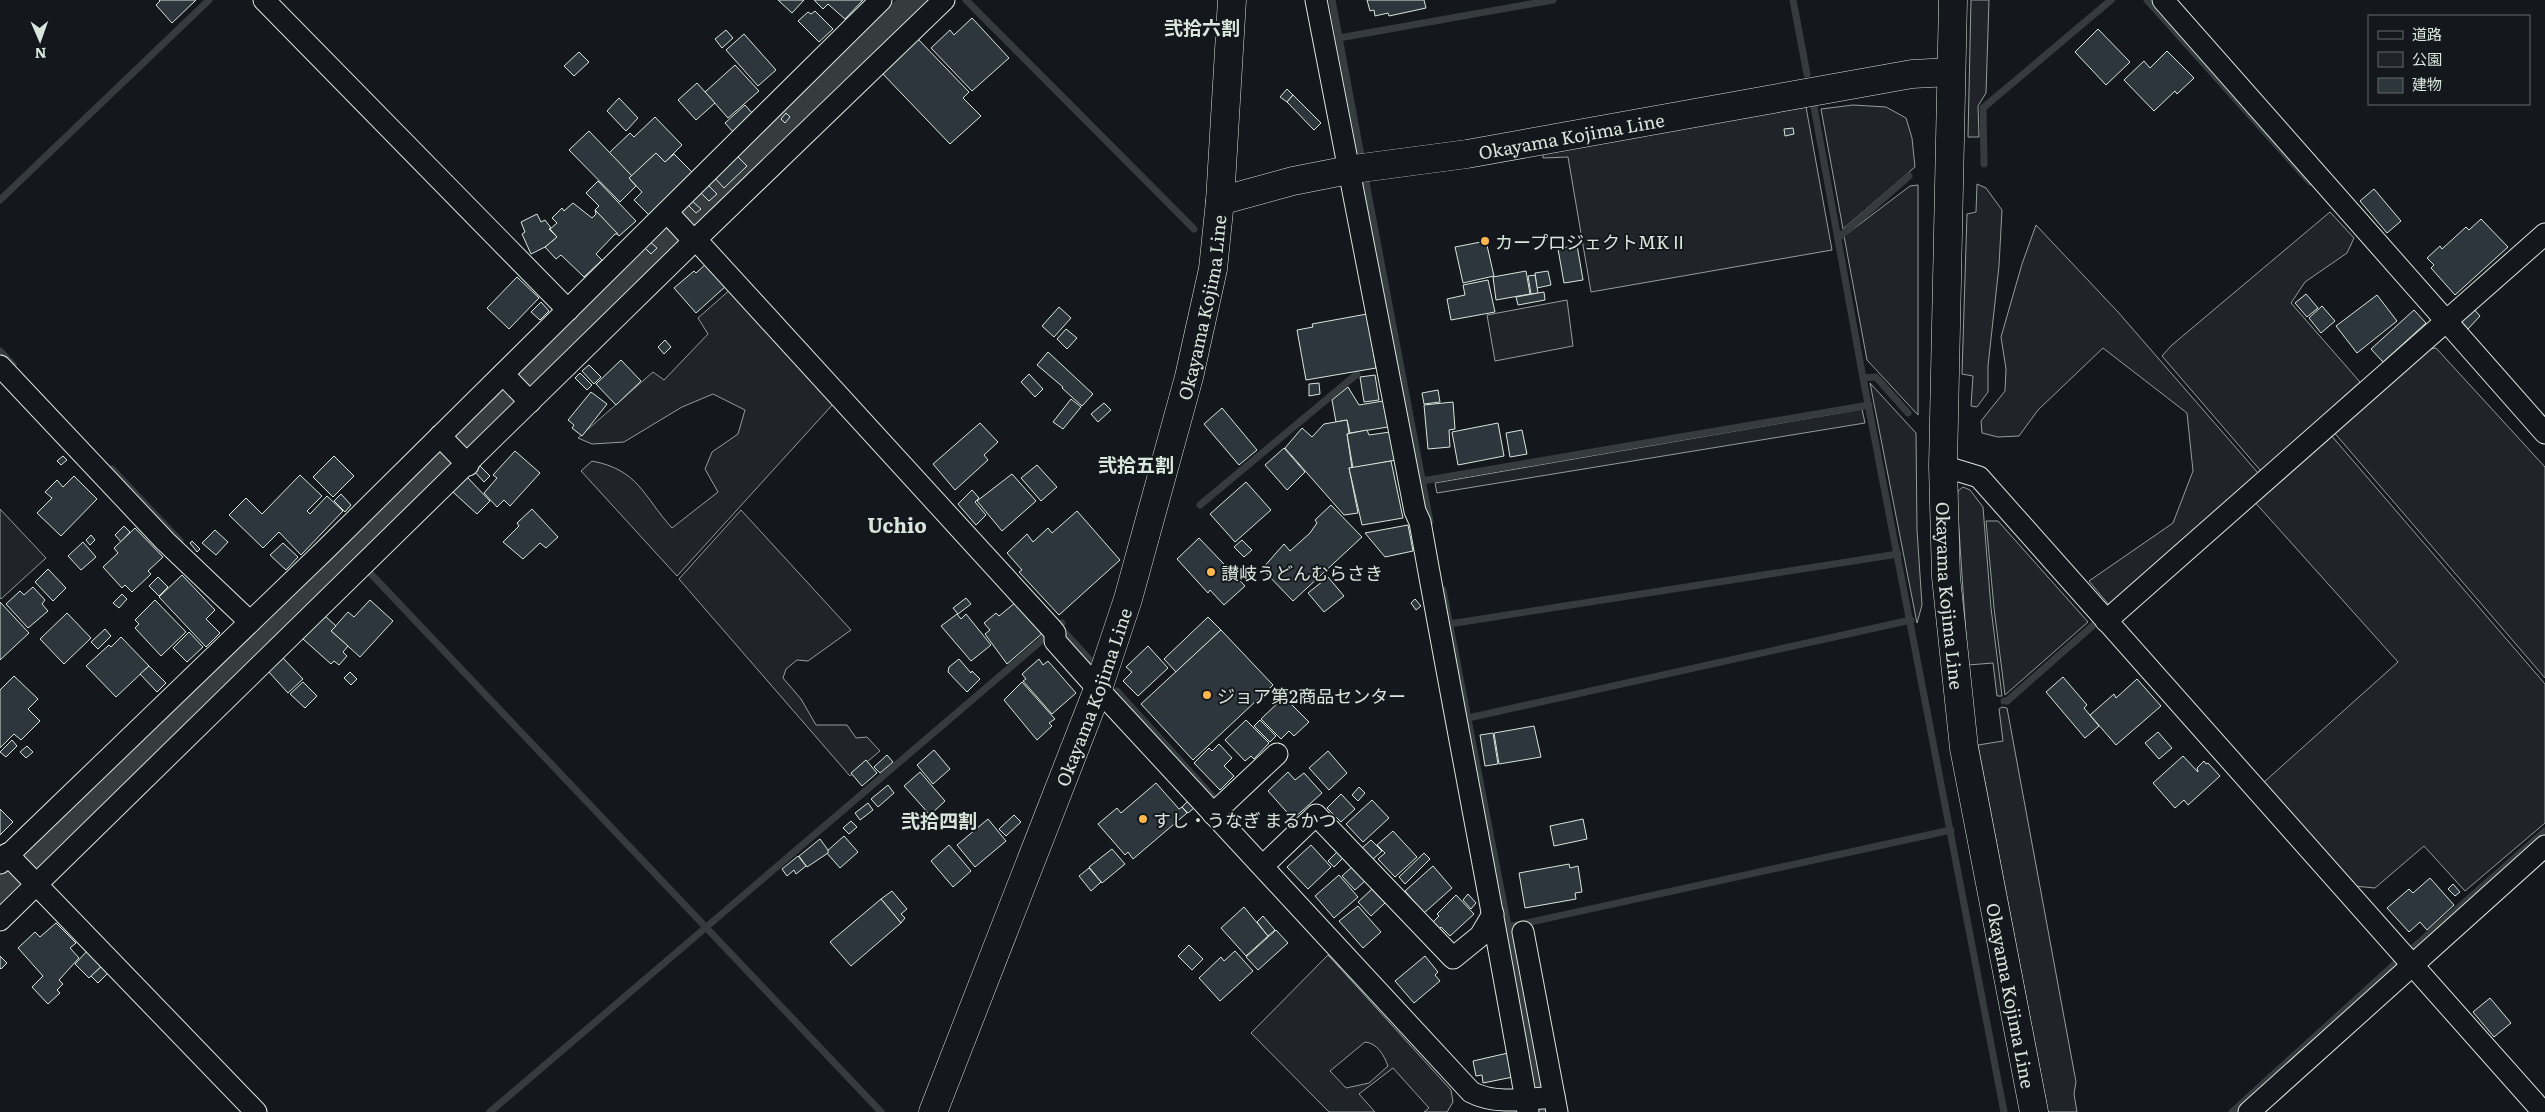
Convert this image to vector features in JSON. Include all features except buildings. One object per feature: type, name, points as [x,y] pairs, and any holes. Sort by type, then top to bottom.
[{"type":"main road","points":[[1220,201],[1232,0]]},
{"type":"main road","name":"Okayama Kojima Line","points":[[1953,0],[1943,466],[1946,577],[1964,748],[2034,1112]]},
{"type":"main road","name":"Okayama Kojima Line","points":[[933,1112],[1098,689],[1128,599],[1189,377],[1214,262],[1220,201],[1276,186],[1358,169],[1467,154],[1912,74],[1951,72]]},
{"type":"street","points":[[264,0],[568,310]]},
{"type":"street","points":[[19,871],[363,565],[455,451],[518,390],[568,310],[689,230],[881,0]]},
{"type":"street","points":[[0,920],[19,871],[250,622],[455,451],[689,230],[944,0]]},
{"type":"street","points":[[1316,0],[1358,169],[1413,501],[1420,522],[1493,914],[1542,1103]]},
{"type":"street","points":[[2163,0],[2445,322],[2545,433]]},
{"type":"street","points":[[689,230],[1053,631],[1055,641],[1098,689],[1219,808],[1471,1092],[1482,1098],[1542,1103]]},
{"type":"street","points":[[2106,620],[2545,234]]},
{"type":"street","points":[[0,366],[165,541],[250,622]]},
{"type":"street","points":[[1943,466],[1979,477],[2542,1112]]},
{"type":"street","points":[[1219,808],[1277,754]]},
{"type":"street","points":[[1269,860],[1316,815],[1453,958],[1480,936],[1493,914]]},
{"type":"street","points":[[2249,1112],[2545,846]]},
{"type":"street","points":[[19,871],[256,1112]]},
{"type":"street","points":[[1523,932],[1542,1103]]},
{"type":"green space","points":[[1971,0],[1989,0],[1986,93],[1978,106],[1979,137],[1968,137]]},
{"type":"green space","points":[[1853,105],[1886,107],[1906,118],[1912,138],[1915,167],[1843,229],[1821,109]]},
{"type":"green space","points":[[1806,107],[1832,250],[1591,292],[1568,157],[1543,158],[1543,153]]},
{"type":"green space","points":[[1977,184],[1986,188],[2002,210],[1999,266],[1988,366],[1988,392],[1977,407],[1971,406],[1973,376],[1962,374],[1967,214],[1976,212]]},
{"type":"green space","points":[[1918,185],[1918,415],[1867,360],[1844,236],[1910,186]]},
{"type":"green space","points":[[2330,212],[2354,238],[2347,253],[2305,282],[2291,303],[2360,382],[2261,471],[2162,356],[2172,345]]},
{"type":"green space","points":[[2036,225],[2118,312],[2258,473],[2109,605],[2089,581],[2173,523],[2193,471],[2187,413],[2103,348],[2038,410],[2019,436],[1998,437],[1982,433],[1981,421],[2005,391],[2006,369],[2001,337],[2022,264]]},
{"type":"green space","points":[[628,258],[638,267],[528,376],[517,366]]},
{"type":"green space","points":[[732,288],[834,403],[677,576],[581,471],[592,461],[608,465],[620,471],[639,486],[672,528],[718,492],[705,469],[712,452],[738,434],[745,410],[713,394],[682,407],[624,442],[592,444],[578,438],[653,372],[664,380],[708,334],[698,318]]},
{"type":"green space","points":[[1567,300],[1573,346],[1495,361],[1487,315]]},
{"type":"green space","points":[[2436,348],[2545,467],[2545,678],[2332,430],[2425,350]]},
{"type":"green space","points":[[1870,383],[1916,433],[1917,530],[1922,605],[1917,623]]},
{"type":"green space","points":[[1862,409],[1865,423],[1437,493],[1435,483]]},
{"type":"green space","points":[[2330,434],[2545,684],[2545,823],[2465,891],[2424,846],[2375,888],[2354,886],[2263,783],[2398,662],[2252,499]]},
{"type":"green space","points":[[1963,487],[1970,490],[1983,507],[1991,608],[2002,696],[1997,696],[1993,663],[1968,665],[1957,500],[1958,491]]},
{"type":"green space","points":[[0,509],[46,558],[1,599],[0,598]]},
{"type":"green space","points":[[741,510],[851,630],[808,661],[797,660],[786,669],[783,678],[801,699],[816,725],[847,725],[856,738],[867,737],[880,751],[850,776],[679,579]]},
{"type":"green space","points":[[1986,521],[1998,521],[2088,622],[2005,695],[1994,608]]},
{"type":"green space","points":[[2002,707],[2007,708],[2076,1082],[2074,1094],[2077,1112],[2048,1112],[1978,745],[2003,741],[1999,709]]},
{"type":"green space","points":[[1328,955],[1451,1090],[1453,1102],[1447,1112],[1424,1112],[1429,1108],[1393,1068],[1359,1094],[1375,1112],[1329,1112],[1251,1033]],"holes":[[[1365,1042],[1380,1050],[1388,1066],[1369,1083],[1346,1088],[1330,1071]]]},
{"type":"waterway","points":[[0,200],[209,0]]},
{"type":"waterway","points":[[0,901],[926,0]]},
{"type":"waterway","points":[[966,0],[1194,229]]},
{"type":"waterway","points":[[1332,0],[1362,161]]},
{"type":"waterway","points":[[1339,38],[1553,0]]},
{"type":"waterway","points":[[1793,0],[1807,74]]},
{"type":"waterway","points":[[1984,164],[1983,108],[2111,0]]},
{"type":"waterway","points":[[2147,0],[2310,182]]},
{"type":"waterway","points":[[906,9],[912,14]]},
{"type":"waterway","points":[[1814,107],[1863,378],[2004,1112]]},
{"type":"waterway","points":[[1364,172],[1430,522]]},
{"type":"waterway","points":[[1838,238],[1909,176]]},
{"type":"waterway","points":[[589,317],[594,322]]},
{"type":"waterway","points":[[0,351],[13,365]]},
{"type":"waterway","points":[[1200,505],[1357,374]]},
{"type":"waterway","points":[[1863,378],[1876,377],[1908,413]]},
{"type":"waterway","points":[[1422,481],[1869,405]]},
{"type":"waterway","points":[[112,469],[180,541]]},
{"type":"waterway","points":[[1449,624],[1898,554]]},
{"type":"waterway","points":[[354,556],[881,1112]]},
{"type":"waterway","points":[[1443,590],[1544,1112]]},
{"type":"waterway","points":[[1468,718],[1911,620]]},
{"type":"waterway","points":[[2004,701],[2007,701],[2098,621]]},
{"type":"waterway","points":[[490,1112],[1062,623]]},
{"type":"waterway","points":[[1059,626],[1091,661]]},
{"type":"waterway","points":[[267,631],[272,636]]},
{"type":"waterway","points":[[1117,691],[1220,805]]},
{"type":"waterway","points":[[1508,927],[1951,830]]},
{"type":"waterway","points":[[2413,948],[2545,831]]},
{"type":"waterway","points":[[2232,1112],[2397,962]]},
{"type":"place","name":"カープロジェクトMKⅡ","points":[[1485,241]]},
{"type":"place","name":"讃岐うどんむらさき","points":[[1211,572]]},
{"type":"place","name":"ジョア第2商品センター","points":[[1207,695]]},
{"type":"place","name":"すし・うなぎ まるかつ","points":[[1143,819]]},
{"type":"district","name":"弐拾六割","points":[[1202,27]]},
{"type":"district","name":"弐拾五割","points":[[1136,464]]},
{"type":"district","name":"Uchio","points":[[897,524]]},
{"type":"district","name":"弐拾四割","points":[[939,820]]}]
